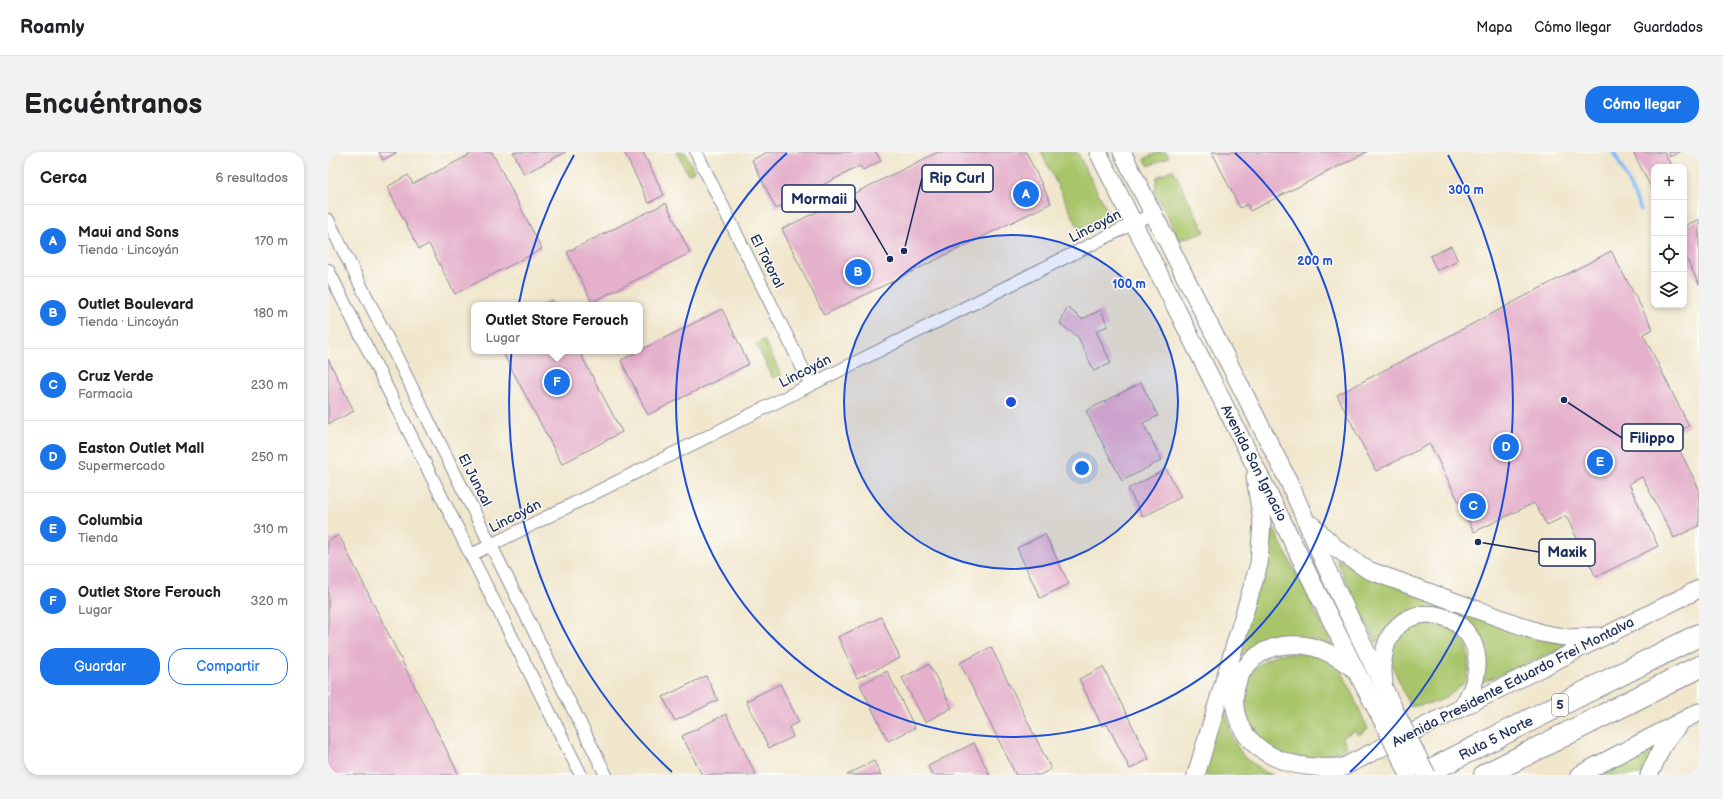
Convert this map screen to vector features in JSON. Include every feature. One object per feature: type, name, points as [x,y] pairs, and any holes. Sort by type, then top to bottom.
[{"type":"highway","name":"Ruta 5 Norte","points":[[1421,775],[1699,635]]},
{"type":"highway","name":"Ruta 5 Norte","points":[[1485,775],[1699,667]]},
{"type":"main road","name":"Avenida San Ignacio","points":[[1098,152],[1254,462],[1355,669],[1388,715],[1427,775]]},
{"type":"main road","name":"Avenida San Ignacio","points":[[1122,152],[1152,214],[1289,482],[1330,576],[1385,690],[1388,715],[1409,775]]},
{"type":"main road","points":[[1196,775],[1259,564],[1262,522],[1254,462]]},
{"type":"main road","points":[[1268,492],[1280,493],[1285,490],[1289,482]]},
{"type":"main road","points":[[1304,515],[1325,538],[1342,553],[1357,564],[1379,575],[1550,636],[1578,638],[1607,635]]},
{"type":"main road","name":"Avenida Presidente Eduardo Frei Montalva","points":[[1327,775],[1699,589]]},
{"type":"main road","points":[[1385,690],[1383,652],[1392,632],[1404,622],[1417,616],[1439,615],[1454,621],[1464,630],[1472,639],[1477,652],[1476,679],[1462,707]]},
{"type":"main road","points":[[1346,766],[1317,771],[1292,772],[1278,770],[1262,763],[1249,751],[1240,736],[1235,720],[1235,702],[1238,684],[1248,668],[1261,656],[1285,646],[1302,645],[1318,649],[1342,660],[1355,669]]},
{"type":"main road","points":[[1579,775],[1693,716]]},
{"type":"main road","points":[[1649,775],[1664,743],[1693,716]]},
{"type":"street","name":"El Totoral","points":[[696,152],[811,384]]},
{"type":"street","name":"Lincoyán","points":[[471,555],[1152,214]]},
{"type":"street","name":"El Juncal","points":[[328,220],[606,775]]},
{"type":"street","points":[[328,270],[582,775]]},
{"type":"green space","points":[[676,152],[685,152],[694,171],[688,174]]},
{"type":"green space","points":[[1041,152],[1077,152],[1109,214],[1079,229]]},
{"type":"green space","points":[[1158,152],[1166,152],[1169,157],[1149,166],[1144,159]]},
{"type":"green space","points":[[1173,169],[1205,232],[1179,240],[1155,192],[1157,177]]},
{"type":"green space","points":[[764,340],[782,375],[773,378],[756,344]]},
{"type":"green space","points":[[1267,516],[1333,646],[1317,640],[1290,638],[1269,643],[1230,688],[1226,712],[1232,738],[1244,757],[1266,773],[1273,775],[1201,775]]},
{"type":"green space","points":[[1338,559],[1569,646],[1480,683],[1484,667],[1484,659],[1478,634],[1466,620],[1453,613],[1389,627],[1376,643],[1336,560]]},
{"type":"green space","points":[[1425,622],[1450,626],[1467,645],[1469,670],[1465,682],[1452,693],[1437,702],[1410,707],[1392,665],[1390,652],[1399,635]]},
{"type":"green space","points":[[1312,652],[1341,669],[1368,729],[1358,735],[1355,731],[1342,737],[1347,747],[1311,764],[1289,768],[1267,762],[1252,749],[1240,721],[1245,683],[1257,666],[1276,654]]},
{"type":"green space","points":[[1659,743],[1644,775],[1601,775]]},
{"type":"building","points":[[379,152],[397,152],[383,160]]},
{"type":"building","points":[[475,152],[492,152],[542,249],[455,294],[429,244],[419,249],[387,187],[408,175],[413,184]]},
{"type":"building","points":[[513,152],[566,152],[524,174]]},
{"type":"building","points":[[624,152],[643,152],[664,195],[649,203]]},
{"type":"building","points":[[768,152],[876,152],[881,161],[863,170],[860,166],[776,209],[752,160]]},
{"type":"building","points":[[938,152],[1026,152],[1051,203],[824,315],[782,229]]},
{"type":"building","points":[[1212,152],[1367,152],[1250,211],[1247,204],[1240,208]]},
{"type":"building","points":[[1633,152],[1664,152],[1670,164],[1651,164],[1651,187]]},
{"type":"building","points":[[1668,152],[1680,152],[1670,157]]},
{"type":"building","points":[[666,203],[690,253],[592,302],[567,252]]},
{"type":"building","points":[[1699,219],[1699,284],[1687,259],[1687,225]]},
{"type":"building","points":[[1451,246],[1458,261],[1437,271],[1430,256]]},
{"type":"building","points":[[1611,251],[1653,329],[1643,334],[1689,426],[1672,435],[1699,489],[1699,526],[1674,538],[1642,477],[1629,484],[1658,546],[1596,577],[1566,516],[1547,525],[1534,503],[1474,532],[1430,444],[1376,471],[1337,395]]},
{"type":"building","points":[[1067,307],[1082,319],[1101,310],[1108,326],[1096,331],[1111,363],[1094,371],[1078,337],[1060,324]]},
{"type":"building","points":[[722,309],[749,364],[648,415],[621,360],[633,354],[643,354],[643,349]]},
{"type":"building","points":[[504,354],[581,354],[622,432],[562,464]]},
{"type":"building","points":[[328,359],[354,411],[328,424]]},
{"type":"building","points":[[1141,383],[1158,416],[1143,423],[1162,460],[1122,481],[1086,411]]},
{"type":"building","points":[[1166,469],[1181,497],[1143,517],[1128,489]]},
{"type":"building","points":[[1045,534],[1069,584],[1040,598],[1017,548]]},
{"type":"building","points":[[339,535],[459,775],[328,775],[328,541]]},
{"type":"building","points":[[881,617],[900,658],[857,678],[838,637]]},
{"type":"building","points":[[991,647],[1051,769],[1040,775],[1016,775],[960,663]]},
{"type":"building","points":[[929,664],[952,708],[925,722],[902,678]]},
{"type":"building","points":[[1103,667],[1149,759],[1130,769],[1107,724],[1102,726],[1079,679]]},
{"type":"building","points":[[887,671],[915,728],[888,741],[860,685]]},
{"type":"building","points":[[706,676],[718,700],[675,721],[663,697]]},
{"type":"building","points":[[780,684],[799,722],[789,727],[793,737],[769,748],[746,701]]},
{"type":"building","points":[[726,714],[756,775],[702,775],[682,736]]},
{"type":"building","points":[[974,743],[990,775],[932,775],[928,766]]},
{"type":"building","points":[[874,761],[881,775],[847,775]]},
{"type":"waterway","points":[[1614,152],[1641,210]]},
{"type":"place","name":"Maui and Sons","points":[[1026,194]]},
{"type":"place","name":"Rip Curl","points":[[904,251]]},
{"type":"place","name":"Mormaii","points":[[890,259]]},
{"type":"place","name":"Outlet Boulevard","points":[[858,272]]},
{"type":"place","name":"Outlet Store Ferouch","points":[[557,382]]},
{"type":"place","name":"Filippo","points":[[1564,400]]},
{"type":"place","name":"Easton Outlet Mall","points":[[1506,447]]},
{"type":"place","name":"Columbia","points":[[1600,462]]},
{"type":"place","name":"Cruz Verde","points":[[1473,506]]},
{"type":"place","name":"Maxik","points":[[1478,542]]}]
